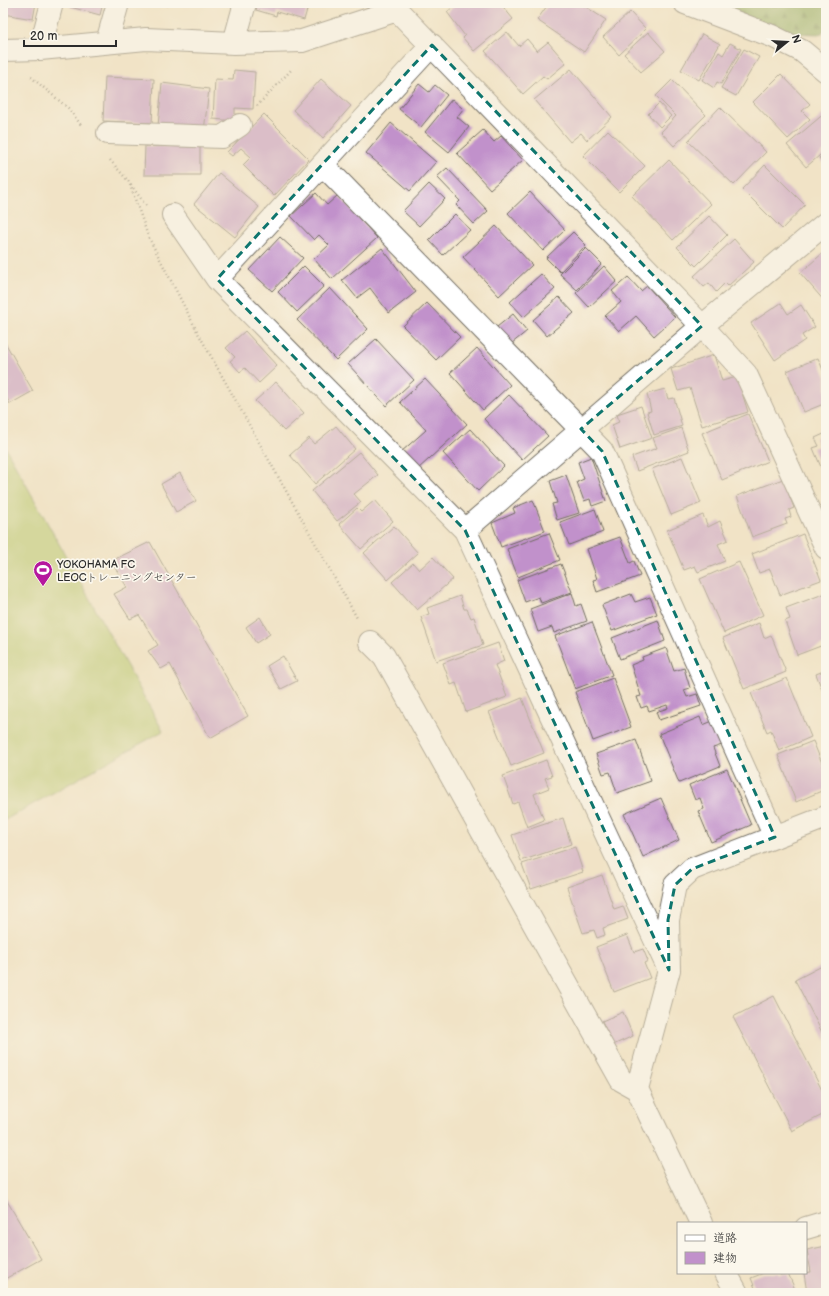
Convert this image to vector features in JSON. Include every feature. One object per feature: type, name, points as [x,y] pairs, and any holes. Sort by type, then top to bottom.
[{"type":"street","points":[[40,49],[52,3]]},
{"type":"street","points":[[107,42],[118,3]]},
{"type":"street","points":[[234,43],[245,3]]},
{"type":"street","points":[[684,3],[772,36],[802,51],[826,71]]},
{"type":"street","points":[[3,50],[40,49],[146,39],[234,43],[302,50],[400,6],[432,45],[702,326],[746,374],[826,548]]},
{"type":"street","points":[[217,279],[432,45]]},
{"type":"street","points":[[108,133],[222,137],[240,125]]},
{"type":"street","points":[[323,165],[602,451],[775,838]]},
{"type":"street","points":[[173,215],[217,279],[465,530],[669,970]]},
{"type":"street","points":[[465,530],[702,326],[826,223]]},
{"type":"street","points":[[370,642],[384,656],[621,1080],[637,1089],[701,1222]]},
{"type":"street","points":[[637,1089],[669,970],[668,920],[675,885],[692,869],[826,817]]},
{"type":"street","points":[[807,1228],[826,1222]]},
{"type":"street","points":[[727,1274],[737,1293]]},
{"type":"path","points":[[259,104],[302,50]]},
{"type":"path","points":[[129,182],[150,211]]},
{"type":"path","points":[[148,236],[198,333],[370,642]]},
{"type":"highlighted area","points":[[432,45],[702,326],[581,429],[602,451],[775,837],[692,869],[675,885],[668,920],[669,970],[465,530],[217,279]]},
{"type":"green space","points":[[710,3],[826,3],[826,28],[821,34],[786,33]]},
{"type":"green space","name":"YOKOHAMA FC LEOCトレーニングセンター","points":[[3,443],[163,731],[3,821]]},
{"type":"building","points":[[5,3],[36,3],[33,19],[3,14]]},
{"type":"building","points":[[71,3],[103,3],[100,15],[70,7]]},
{"type":"building","points":[[158,3],[168,3],[167,6]]},
{"type":"building","points":[[258,3],[309,3],[304,20],[277,12],[276,16],[256,10]]},
{"type":"building","points":[[458,3],[500,3],[513,19],[474,51],[463,38],[465,36],[447,12]]},
{"type":"building","points":[[549,3],[580,3],[606,20],[584,52],[537,20]]},
{"type":"building","points":[[630,12],[646,29],[619,55],[603,37]]},
{"type":"building","points":[[507,32],[519,46],[527,39],[537,51],[548,42],[566,63],[547,79],[543,76],[523,94],[485,51]]},
{"type":"building","points":[[648,32],[665,51],[641,72],[624,54]]},
{"type":"building","points":[[702,34],[720,44],[699,80],[681,70]]},
{"type":"building","points":[[730,43],[741,49],[721,84],[717,82],[714,88],[702,80],[719,52],[723,55]]},
{"type":"building","points":[[744,49],[759,57],[736,96],[721,88]]},
{"type":"building","points":[[571,69],[612,117],[587,140],[581,133],[570,142],[534,100]]},
{"type":"building","points":[[234,70],[255,72],[253,109],[235,108],[235,121],[213,119],[215,79],[233,80]]},
{"type":"building","points":[[781,74],[810,104],[802,111],[810,119],[788,139],[753,102]]},
{"type":"building","points":[[105,77],[154,79],[152,123],[103,121]]},
{"type":"building","points":[[321,79],[351,106],[323,138],[293,110]]},
{"type":"building","points":[[672,80],[706,115],[674,146],[661,132],[676,116],[656,96]]},
{"type":"building","points":[[162,83],[209,89],[204,131],[158,126]]},
{"type":"building","points":[[419,84],[429,92],[435,85],[447,95],[421,127],[399,109]]},
{"type":"building","points":[[452,99],[463,109],[457,117],[469,127],[449,152],[425,132]]},
{"type":"building","points":[[659,103],[671,116],[660,127],[648,114]]},
{"type":"building","points":[[720,107],[766,152],[734,185],[688,141]]},
{"type":"building","points":[[826,112],[826,150],[806,167],[787,145]]},
{"type":"building","points":[[264,114],[309,159],[274,196],[243,165],[251,157],[241,148],[232,156],[227,152]]},
{"type":"building","points":[[391,123],[436,162],[410,191],[366,153]]},
{"type":"building","points":[[483,130],[494,142],[501,136],[523,160],[490,189],[457,153]]},
{"type":"building","points":[[608,130],[645,166],[619,192],[583,156]]},
{"type":"building","points":[[145,146],[200,147],[200,175],[144,175]]},
{"type":"building","points":[[826,152],[826,166],[819,158]]},
{"type":"building","points":[[669,160],[711,204],[673,240],[632,196]]},
{"type":"building","points":[[765,165],[805,205],[782,229],[742,189]]},
{"type":"building","points":[[447,168],[488,211],[474,224],[456,205],[460,201],[437,177]]},
{"type":"building","points":[[219,173],[259,207],[235,237],[194,204]]},
{"type":"building","points":[[429,184],[445,199],[419,226],[403,211]]},
{"type":"building","points":[[530,192],[565,230],[543,251],[508,213]]},
{"type":"building","points":[[316,193],[327,205],[338,195],[377,238],[332,279],[314,259],[329,245],[319,235],[314,240],[291,216]]},
{"type":"building","points":[[455,214],[470,230],[443,255],[429,240]]},
{"type":"building","points":[[709,216],[727,235],[696,266],[677,247]]},
{"type":"building","points":[[496,226],[532,265],[499,296],[463,257]]},
{"type":"building","points":[[573,232],[586,245],[560,272],[546,258]]},
{"type":"building","points":[[280,237],[303,258],[272,291],[249,270]]},
{"type":"building","points":[[734,239],[754,262],[728,286],[725,283],[716,292],[709,283],[704,287],[694,276]]},
{"type":"building","points":[[382,248],[416,292],[389,313],[370,288],[357,298],[342,280]]},
{"type":"building","points":[[586,248],[602,264],[577,290],[560,274]]},
{"type":"building","points":[[824,252],[826,254],[826,303],[800,273]]},
{"type":"building","points":[[304,266],[324,286],[297,312],[278,292]]},
{"type":"building","points":[[604,266],[617,281],[589,307],[576,293]]},
{"type":"building","points":[[541,274],[555,289],[524,317],[510,302]]},
{"type":"building","points":[[628,277],[641,291],[647,286],[675,317],[654,336],[636,316],[619,331],[605,316],[621,302],[612,291]]},
{"type":"building","points":[[330,288],[368,329],[336,360],[297,320]]},
{"type":"building","points":[[559,297],[574,313],[547,336],[533,320]]},
{"type":"building","points":[[427,303],[460,337],[436,360],[403,326]]},
{"type":"building","points":[[781,303],[788,314],[801,305],[815,327],[802,335],[805,340],[775,360],[751,323]]},
{"type":"building","points":[[513,314],[527,331],[511,344],[497,327]]},
{"type":"building","points":[[245,331],[277,366],[259,383],[245,368],[240,372],[230,361],[235,357],[226,348]]},
{"type":"building","points":[[3,339],[33,391],[10,404],[3,391]]},
{"type":"building","points":[[376,339],[414,380],[386,406],[348,364]]},
{"type":"building","points":[[477,348],[510,385],[483,410],[450,373]]},
{"type":"building","points":[[714,355],[722,381],[737,377],[748,412],[702,426],[690,388],[678,391],[671,369]]},
{"type":"building","points":[[818,358],[826,377],[826,403],[804,412],[787,371]]},
{"type":"building","points":[[425,379],[467,424],[417,470],[401,452],[426,430],[400,402]]},
{"type":"building","points":[[276,382],[304,413],[284,431],[255,401]]},
{"type":"building","points":[[665,389],[668,399],[674,398],[682,426],[654,435],[647,412],[651,411],[647,394]]},
{"type":"building","points":[[509,395],[548,436],[522,460],[484,419]]},
{"type":"building","points":[[641,406],[652,438],[620,449],[612,425],[619,422],[617,414]]},
{"type":"building","points":[[748,414],[768,461],[722,480],[702,433]]},
{"type":"building","points":[[336,426],[355,449],[315,484],[290,455],[309,438],[314,444]]},
{"type":"building","points":[[681,428],[689,451],[637,471],[632,457],[657,448],[653,438]]},
{"type":"building","points":[[470,429],[504,466],[478,491],[443,453]]},
{"type":"building","points":[[826,433],[826,479],[813,448],[819,446],[815,438]]},
{"type":"building","points":[[359,452],[378,475],[354,494],[361,502],[337,521],[312,491]]},
{"type":"building","points":[[591,457],[606,501],[592,506],[590,499],[584,501],[577,482],[584,479],[578,462]]},
{"type":"building","points":[[682,457],[701,503],[671,515],[652,469]]},
{"type":"building","points":[[180,473],[196,501],[176,512],[161,484]]},
{"type":"building","points":[[566,475],[579,513],[557,520],[552,504],[557,503],[550,481]]},
{"type":"building","points":[[783,479],[794,508],[789,510],[791,517],[785,519],[787,524],[752,537],[737,496]]},
{"type":"building","points":[[375,500],[393,521],[361,549],[339,524],[357,508],[361,512]]},
{"type":"building","points":[[533,500],[545,531],[501,547],[492,523],[515,513],[513,508]]},
{"type":"building","points":[[595,509],[603,532],[569,545],[560,522]]},
{"type":"building","points":[[703,515],[708,527],[720,521],[728,540],[718,544],[725,561],[698,572],[695,566],[684,570],[667,530]]},
{"type":"building","points":[[394,526],[418,553],[388,580],[364,553]]},
{"type":"building","points":[[549,533],[560,560],[518,577],[507,549]]},
{"type":"building","points":[[803,534],[821,580],[780,595],[770,569],[759,573],[752,554]]},
{"type":"building","points":[[620,537],[630,563],[634,561],[640,576],[597,592],[593,580],[597,579],[587,549]]},
{"type":"building","points":[[150,542],[248,716],[210,738],[170,664],[161,669],[148,651],[158,645],[139,615],[130,619],[114,594],[127,587],[111,561]]},
{"type":"building","points":[[433,557],[453,579],[417,610],[392,582],[413,563],[419,570]]},
{"type":"building","points":[[739,562],[763,615],[724,633],[700,579]]},
{"type":"building","points":[[561,564],[572,592],[541,603],[539,597],[525,602],[517,580]]},
{"type":"building","points":[[572,593],[576,606],[581,604],[587,621],[554,633],[552,627],[538,632],[530,609]]},
{"type":"building","points":[[826,593],[826,644],[797,655],[785,621],[790,619],[786,608]]},
{"type":"building","points":[[631,594],[635,602],[650,597],[657,614],[612,631],[602,605]]},
{"type":"building","points":[[460,596],[464,609],[467,609],[471,618],[474,617],[483,645],[436,661],[421,617],[429,614],[427,608]]},
{"type":"building","points":[[260,617],[270,634],[256,643],[246,627]]},
{"type":"building","points":[[658,620],[665,641],[620,659],[612,638]]},
{"type":"building","points":[[592,622],[612,675],[575,689],[555,636]]},
{"type":"building","points":[[759,623],[764,638],[771,635],[786,672],[744,689],[723,638]]},
{"type":"building","points":[[498,643],[504,661],[495,665],[507,697],[466,712],[456,683],[451,685],[443,663]]},
{"type":"building","points":[[666,648],[674,671],[684,668],[690,688],[684,690],[687,697],[697,694],[701,706],[659,720],[656,712],[668,708],[667,705],[649,711],[647,706],[641,708],[637,697],[641,696],[631,665],[643,660],[642,657]]},
{"type":"building","points":[[283,656],[297,681],[281,689],[267,666]]},
{"type":"building","points":[[826,670],[826,691],[823,692],[816,674]]},
{"type":"building","points":[[613,678],[631,727],[593,741],[575,692]]},
{"type":"building","points":[[787,678],[811,737],[779,751],[771,730],[767,732],[751,693]]},
{"type":"building","points":[[522,698],[544,753],[511,766],[489,712]]},
{"type":"building","points":[[700,717],[703,725],[715,720],[725,744],[713,748],[720,766],[679,783],[659,734]]},
{"type":"building","points":[[636,740],[651,781],[617,793],[610,772],[603,774],[596,754]]},
{"type":"building","points":[[813,741],[826,773],[826,789],[796,802],[778,755]]},
{"type":"building","points":[[546,760],[552,776],[545,778],[549,788],[534,794],[544,820],[527,827],[518,802],[513,804],[503,776]]},
{"type":"building","points":[[727,769],[751,825],[711,842],[698,811],[704,809],[700,798],[695,800],[689,785]]},
{"type":"building","points":[[661,798],[679,840],[643,857],[624,814]]},
{"type":"building","points":[[563,818],[571,844],[521,861],[512,835]]},
{"type":"building","points":[[575,847],[583,872],[531,889],[522,864]]},
{"type":"building","points":[[602,875],[614,909],[623,906],[628,919],[603,928],[605,935],[597,938],[594,930],[583,933],[567,887]]},
{"type":"building","points":[[627,935],[634,952],[643,949],[648,961],[644,963],[650,978],[614,992],[596,947]]},
{"type":"building","points":[[826,964],[826,1040],[795,980]]},
{"type":"building","points":[[774,996],[826,1098],[826,1113],[792,1131],[733,1017]]},
{"type":"building","points":[[623,1012],[633,1036],[613,1045],[602,1021]]},
{"type":"building","points":[[3,1194],[41,1259],[3,1280]]},
{"type":"building","points":[[826,1246],[826,1292],[807,1293],[804,1274],[811,1272],[807,1250]]},
{"type":"building","points":[[761,1274],[788,1274],[796,1292],[757,1293],[751,1278]]},
{"type":"place","name":"YOKOHAMA FC LEOCトレーニングセンター","points":[[43,587]]}]
